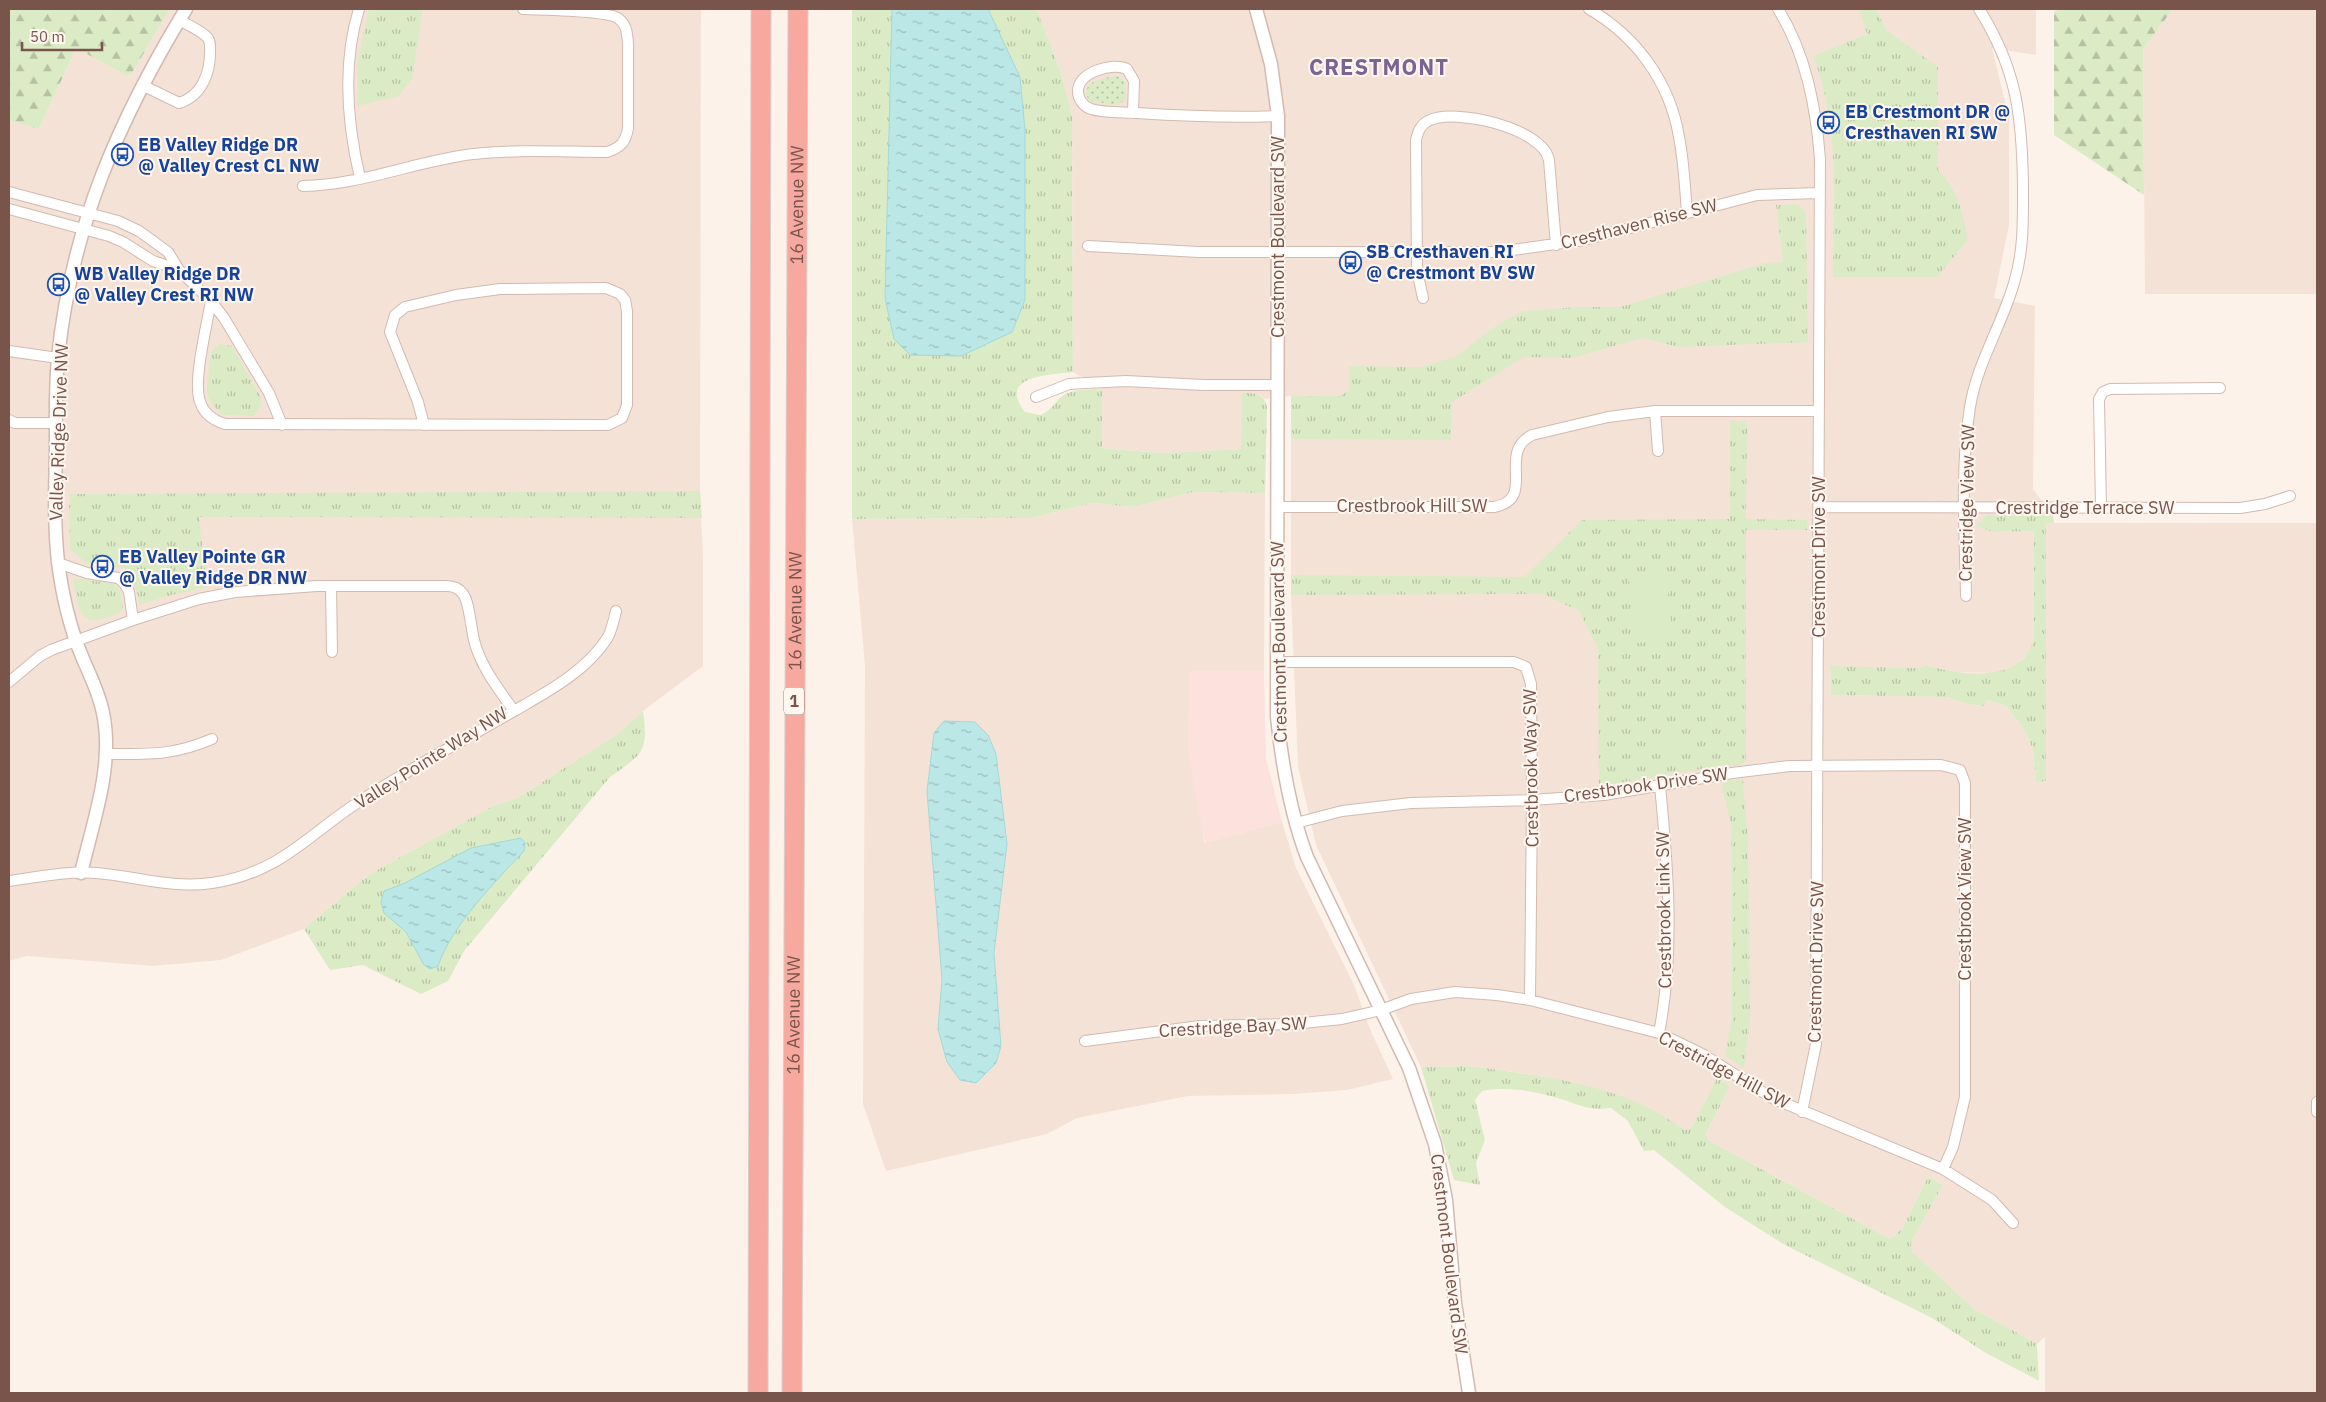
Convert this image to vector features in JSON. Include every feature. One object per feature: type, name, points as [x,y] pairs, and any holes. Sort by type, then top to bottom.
[{"type":"highway","name":"16 Avenue NW","points":[[758,1393],[761,9]]},
{"type":"highway","name":"16 Avenue NW","points":[[792,1393],[798,9]]},
{"type":"street","name":"Valley Ridge Drive NW","points":[[80,873],[102,781],[106,754],[103,711],[76,640],[62,592],[58,563],[56,424],[58,358],[68,290],[88,213],[111,149],[142,85],[186,9]]},
{"type":"street","points":[[359,9],[352,38],[348,85],[350,131],[360,178]]},
{"type":"street","points":[[303,186],[338,184],[415,164],[473,154],[607,152],[621,145],[627,136],[628,128],[628,43],[627,30],[624,24],[619,18],[606,14],[523,9]]},
{"type":"street","name":"Crestmont Boulevard SW","points":[[1256,9],[1271,64],[1278,116],[1277,717],[1280,750],[1296,823],[1307,857],[1415,1082],[1435,1144],[1446,1200],[1455,1303],[1469,1393]]},
{"type":"street","points":[[1589,9],[1612,24],[1642,54],[1659,79],[1670,101],[1679,136],[1687,213]]},
{"type":"street","name":"Crestmont Drive SW","points":[[1778,9],[1801,59],[1814,105],[1820,159],[1816,1044],[1802,1112]]},
{"type":"street","name":"Crestridge View SW","points":[[1966,596],[1966,456],[1970,405],[1986,353],[2000,323],[2015,281],[2024,216],[2023,150],[2018,106],[2012,77],[2003,52],[1979,9]]},
{"type":"street","points":[[142,85],[179,103],[186,100],[200,88],[206,78],[210,63],[209,41],[205,35],[180,20]]},
{"type":"street","points":[[1133,113],[1134,81],[1123,66],[1113,66],[1088,74],[1080,84],[1079,97],[1087,107],[1095,110],[1133,113],[1199,117],[1278,116]]},
{"type":"street","points":[[1423,298],[1417,271],[1416,253],[1417,134],[1427,121],[1438,118],[1472,118],[1493,122],[1526,136],[1546,150],[1549,160],[1556,245]]},
{"type":"street","points":[[9,192],[118,221],[139,231],[168,252],[179,270],[211,301],[248,355],[269,393],[282,425]]},
{"type":"street","name":"Cresthaven Rise SW","points":[[1088,246],[1199,252],[1498,252],[1584,240],[1757,195],[1819,193]]},
{"type":"street","points":[[9,209],[116,239],[153,261],[179,270]]},
{"type":"street","points":[[211,301],[202,352],[198,390],[204,410],[213,419],[225,424],[608,426],[622,418],[627,405],[627,311],[623,297],[614,290],[606,288],[500,289],[456,295],[405,307],[400,310],[392,320],[390,332],[418,402],[424,425]]},
{"type":"street","points":[[9,351],[58,358]]},
{"type":"street","points":[[1036,397],[1070,384],[1278,385]]},
{"type":"street","points":[[2101,508],[2099,399],[2102,392],[2110,389],[2220,388]]},
{"type":"street","name":"Crestbrook Hill SW","points":[[1278,507],[1500,506],[1506,503],[1515,492],[1517,449],[1525,438],[1592,420],[1655,412],[1819,411]]},
{"type":"street","points":[[1655,412],[1658,451]]},
{"type":"street","points":[[9,420],[15,423],[56,424]]},
{"type":"street","name":"Crestridge Terrace SW","points":[[1819,507],[2240,508],[2265,504],[2290,496]]},
{"type":"street","points":[[58,563],[87,573],[118,578],[125,584],[129,592],[133,620]]},
{"type":"street","points":[[332,586],[332,652]]},
{"type":"street","name":"Valley Pointe Way NW","points":[[9,682],[40,656],[76,640],[199,599],[235,592],[332,586],[446,586],[456,588],[462,592],[467,602],[469,622],[479,656],[514,711],[360,801],[298,848],[273,864],[250,874],[212,883],[179,886],[118,876],[80,873],[56,873],[9,881]]},
{"type":"street","points":[[514,711],[570,676],[601,647],[608,635],[616,611]]},
{"type":"street","name":"Crestbrook Way SW","points":[[1277,662],[1514,662],[1526,667],[1531,684],[1530,1000]]},
{"type":"street","points":[[106,754],[168,753],[190,748],[212,739]]},
{"type":"street","name":"Crestbrook Drive SW","points":[[1296,823],[1342,811],[1411,803],[1532,800],[1604,795],[1732,773],[1818,765]]},
{"type":"street","name":"Crestbrook View SW","points":[[1818,765],[1941,765],[1960,770],[1964,776],[1965,1097],[1953,1147],[1943,1169]]},
{"type":"street","name":"Crestbrook Link SW","points":[[1659,1033],[1667,980],[1668,923],[1666,853],[1660,786]]},
{"type":"street","name":"Crestridge Hill SW","points":[[1381,1010],[1411,999],[1456,992],[1497,995],[1530,1000],[1659,1033],[1704,1055],[1772,1098],[1943,1169],[1992,1200],[2013,1223]]},
{"type":"street","name":"Crestridge Bay SW","points":[[1085,1041],[1200,1026],[1318,1022],[1381,1010]]},
{"type":"street","points":[[2317,1102],[2317,1112]]},
{"type":"shaded area","points":[[170,9],[701,9],[700,491],[703,558],[703,666],[643,711],[619,733],[519,797],[491,807],[368,875],[304,929],[221,960],[153,966],[27,956],[9,961],[9,120],[39,129],[76,48],[127,76],[132,73]]},
{"type":"shaded area","points":[[1037,9],[2036,9],[2036,55],[1992,48],[2009,118],[2009,225],[1994,298],[2035,306],[2033,489],[2053,516],[1988,515],[1994,532],[2034,531],[2034,639],[2031,650],[2016,665],[1995,673],[1948,672],[1926,665],[1918,668],[1830,667],[1831,695],[1946,697],[1967,704],[1984,706],[1987,700],[2006,706],[2024,729],[2033,749],[2036,781],[2046,781],[2046,523],[2317,523],[2317,1393],[2045,1393],[2045,1337],[2037,1344],[1974,1309],[1912,1251],[1911,1242],[1943,1185],[1928,1177],[1902,1229],[1890,1239],[1708,1140],[1706,1133],[1730,1086],[1717,1078],[1692,1127],[1686,1130],[1642,1105],[1581,1085],[1528,1074],[1470,1066],[1421,1067],[1316,845],[1298,767],[1291,595],[1291,396],[1265,399],[1260,395],[1242,449],[1162,453],[1102,448],[1102,389],[1073,372],[1072,116],[1062,76]]},
{"type":"shaded area","points":[[2173,9],[2317,9],[2317,294],[2145,294],[2143,49]]},
{"type":"shaded area","points":[[1193,492],[1265,493],[1264,671],[1189,671],[1204,843],[1282,822],[1296,868],[1354,985],[1370,1029],[1393,1079],[1347,1090],[1294,1094],[1188,1096],[1077,1118],[1047,1134],[886,1171],[863,1104],[865,666],[852,519],[1032,518],[1092,503],[1133,507]]},
{"type":"shaded area","points":[[1189,671],[1264,671],[1266,758],[1282,822],[1205,843],[1188,753]]},
{"type":"green space","points":[[9,9],[170,9],[132,73],[127,76],[76,48],[39,129],[9,120]]},
{"type":"green space","points":[[369,9],[423,9],[412,79],[399,96],[357,106],[357,63]]},
{"type":"green space","points":[[852,9],[1037,9],[1062,76],[1072,116],[1073,372],[1030,379],[1022,384],[1017,391],[1018,400],[1025,412],[1040,415],[1049,410],[1064,395],[1080,390],[1102,389],[1102,448],[1162,453],[1241,449],[1242,393],[1261,396],[1266,402],[1267,407],[1265,493],[1193,492],[1133,507],[1092,503],[1032,518],[852,519]]},
{"type":"green space","points":[[1859,9],[1876,9],[1886,30],[1938,67],[1938,170],[1951,186],[1959,202],[1968,240],[1937,277],[1833,277],[1834,165],[1832,138],[1822,83],[1813,56],[1867,34]]},
{"type":"green space","points":[[2058,9],[2173,9],[2143,49],[2144,195],[2054,135],[2054,12]]},
{"type":"green space","points":[[1114,76],[1124,81],[1125,100],[1118,105],[1090,101],[1086,95],[1088,86],[1100,79]]},
{"type":"green space","points":[[1797,204],[1806,212],[1808,342],[1679,347],[1642,338],[1572,358],[1524,357],[1452,402],[1451,440],[1291,439],[1291,396],[1341,396],[1349,390],[1349,366],[1421,367],[1455,357],[1497,325],[1523,311],[1578,307],[1620,307],[1765,263],[1783,262],[1776,205]]},
{"type":"green space","points":[[220,344],[232,346],[261,398],[261,406],[253,416],[222,415],[211,403],[207,393],[210,355],[214,348]]},
{"type":"green space","points":[[1730,421],[1747,421],[1746,519],[1807,520],[1807,530],[1746,530],[1746,761],[1737,766],[1720,766],[1599,786],[1598,649],[1579,611],[1543,594],[1291,595],[1291,575],[1524,577],[1582,520],[1730,519]]},
{"type":"green space","points":[[700,491],[702,518],[199,517],[207,587],[139,605],[135,586],[124,568],[86,563],[70,549],[69,494]]},
{"type":"green space","points":[[1987,515],[2053,516],[2054,523],[2046,523],[2046,781],[2036,781],[2033,749],[2024,729],[2006,706],[1987,700],[1984,706],[1967,704],[1946,697],[1831,695],[1830,666],[1918,668],[1926,665],[1956,672],[1989,673],[2004,670],[2018,663],[2028,653],[2034,638],[2034,531],[1994,532],[1976,526]]},
{"type":"green space","points":[[1666,575],[1673,639],[1636,643],[1629,579]]},
{"type":"green space","points":[[73,578],[114,584],[120,591],[123,609],[116,614],[102,619],[94,620],[87,618],[79,608]]},
{"type":"green space","points":[[643,711],[645,736],[641,751],[630,763],[610,777],[464,951],[448,981],[421,994],[363,965],[330,970],[304,929],[368,875],[491,807],[519,797],[619,733]]},
{"type":"green space","points":[[1662,735],[1679,737],[1672,752],[1665,754],[1658,751],[1654,738]]},
{"type":"green space","points":[[1739,779],[1743,781],[1748,842],[1750,1022],[1744,1068],[1725,1056],[1732,1020],[1732,857],[1731,824],[1721,784],[1724,781]]},
{"type":"green space","points":[[1470,1066],[1580,1084],[1601,1090],[1643,1105],[1686,1130],[1692,1127],[1717,1078],[1730,1086],[1706,1133],[1708,1140],[1890,1239],[1902,1229],[1928,1177],[1943,1185],[1911,1242],[1912,1251],[1974,1309],[2037,1344],[2039,1381],[1986,1353],[1932,1318],[1783,1244],[1725,1207],[1654,1150],[1644,1151],[1628,1121],[1611,1108],[1590,1108],[1530,1091],[1501,1089],[1482,1091],[1475,1100],[1485,1140],[1476,1163],[1480,1185],[1454,1180],[1421,1067]]},
{"type":"water","points":[[892,9],[988,9],[1020,77],[1025,130],[1025,300],[1012,332],[961,356],[910,355],[894,339],[885,298]]},
{"type":"water","points":[[944,721],[975,722],[988,735],[996,754],[1007,844],[994,953],[1001,1046],[996,1063],[976,1083],[960,1080],[947,1062],[938,1029],[942,979],[927,791],[934,733]]},
{"type":"water","points":[[521,838],[525,843],[524,851],[475,905],[453,935],[438,966],[430,969],[424,965],[406,932],[384,913],[381,902],[384,891],[405,883],[471,848]]},
{"type":"place","name":"EB Crestmont DR @ Cresthaven RI SW","points":[[1829,122]]},
{"type":"place","name":"EB Valley Ridge DR @ Valley Crest CL NW","points":[[122,155]]},
{"type":"place","name":"SB Cresthaven RI @ Crestmont BV SW","points":[[1350,262]]},
{"type":"place","name":"WB Valley Ridge DR @ Valley Crest RI NW","points":[[58,284]]},
{"type":"place","name":"EB Valley Pointe GR @ Valley Ridge DR NW","points":[[103,567]]},
{"type":"district","name":"CRESTMONT","points":[[1379,67]]}]
